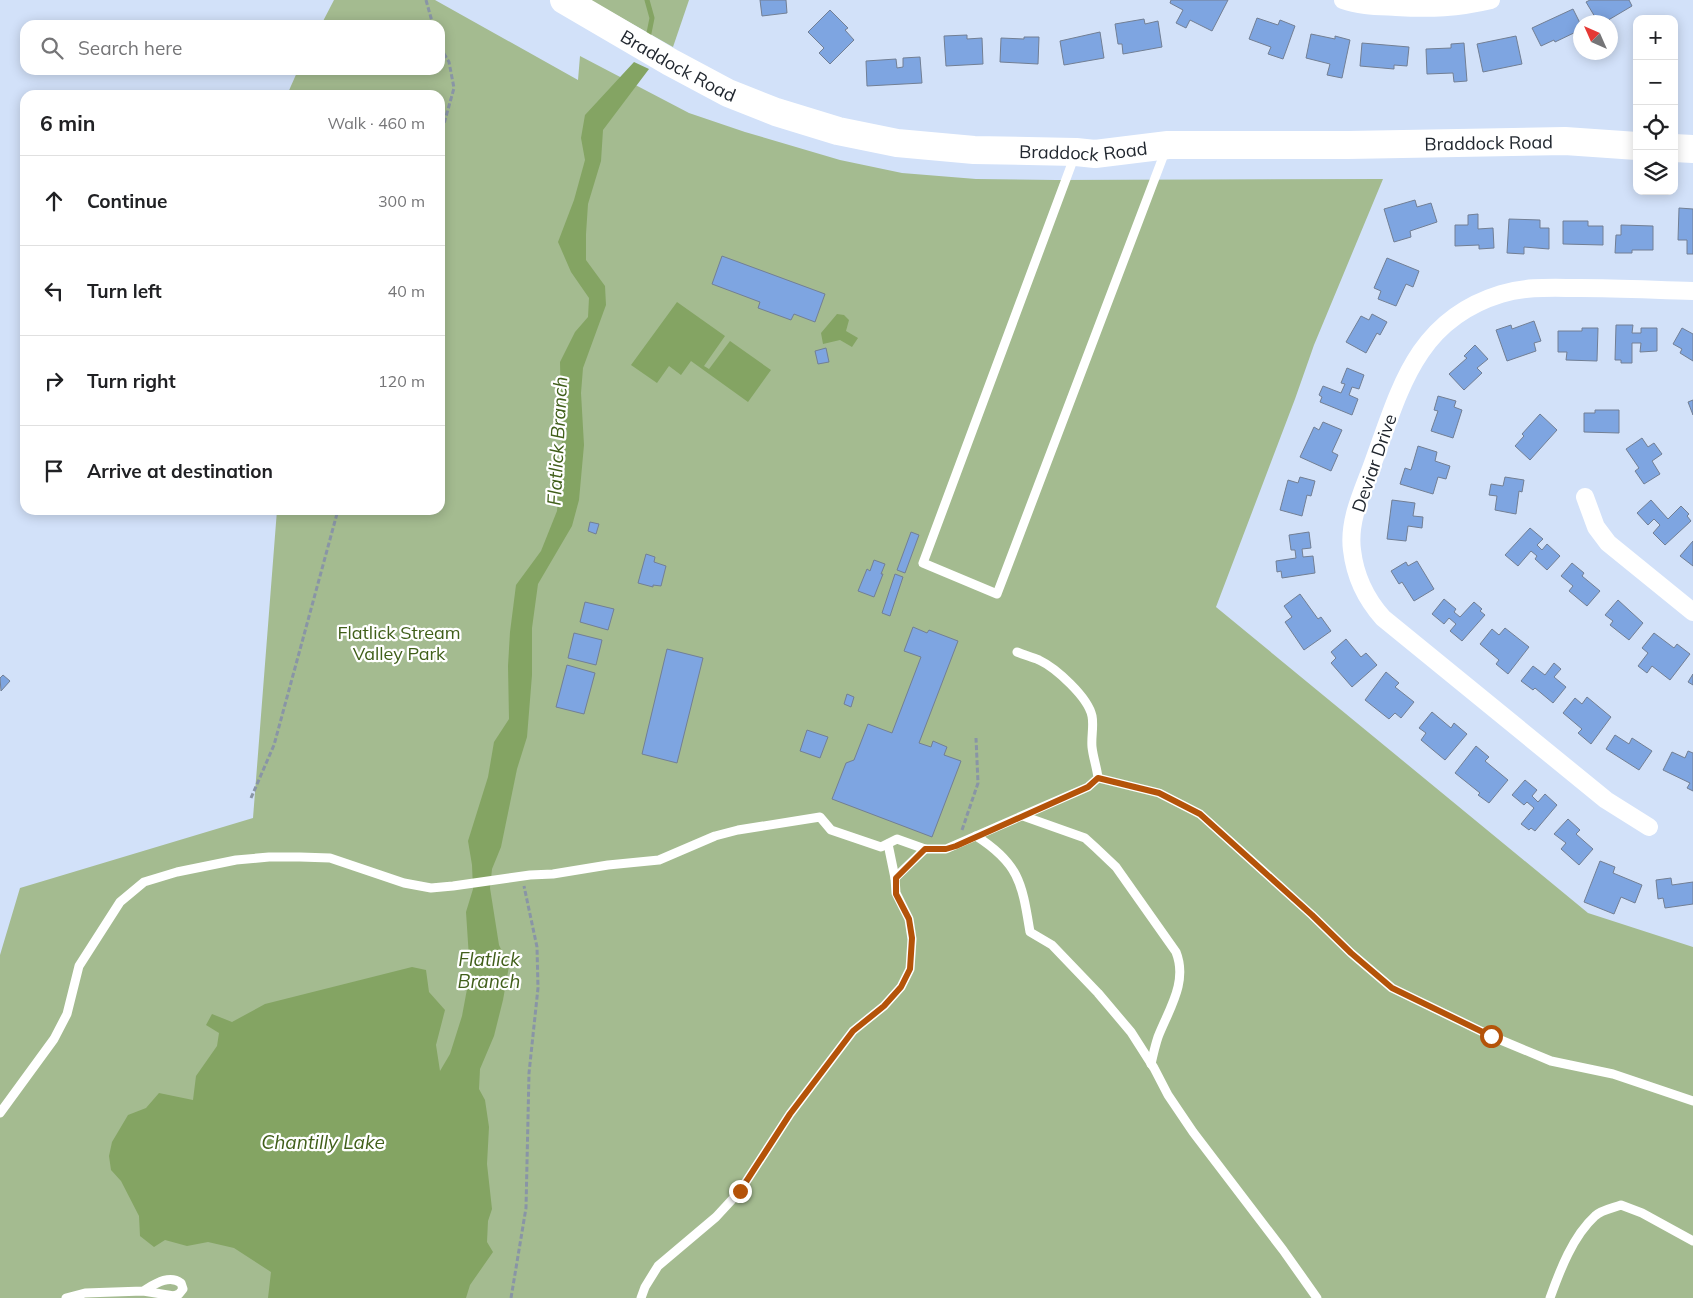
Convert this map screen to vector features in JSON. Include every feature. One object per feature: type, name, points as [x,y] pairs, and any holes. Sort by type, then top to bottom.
[{"type":"main road","name":"Braddock Road","points":[[564,0],[670,62],[741,98],[776,112],[838,132],[897,143],[974,150],[1094,154],[1168,145],[1348,145],[1565,141],[1633,146]]},
{"type":"main road","points":[[1678,148],[1693,149]]},
{"type":"street","points":[[1343,0],[1374,6],[1435,9],[1492,0]]},
{"type":"street","name":"Deviar Drive","points":[[1649,827],[1598,794],[1383,618],[1374,607],[1357,574],[1352,549],[1352,535],[1355,510],[1402,382],[1415,358],[1435,334],[1452,319],[1468,308],[1501,294],[1533,288],[1693,291]]},
{"type":"street","points":[[1585,498],[1596,527],[1608,543],[1693,612]]},
{"type":"lane","points":[[1076,152],[922,563],[997,594],[1168,145]]},
{"type":"lane","points":[[1017,652],[1040,660],[1075,689],[1088,705],[1092,714],[1092,746],[1098,778]]},
{"type":"lane","points":[[0,1114],[54,1039],[67,1014],[79,966],[120,902],[144,882],[177,872],[236,860],[300,857],[330,858],[404,883],[431,888],[659,860],[715,836],[738,830],[820,817],[831,830],[881,847],[897,839],[925,849],[946,849],[1088,787],[1098,778]]},
{"type":"lane","points":[[1098,778],[1159,793],[1200,814],[1312,915],[1351,953],[1392,988],[1491,1036],[1551,1061],[1613,1074],[1693,1101]]},
{"type":"lane","points":[[1023,816],[1085,838],[1116,867],[1176,952],[1180,962],[1179,988],[1158,1038],[1151,1064]]},
{"type":"lane","points":[[976,836],[1004,856],[1016,872],[1021,886],[1030,932],[1052,946],[1098,993],[1131,1032],[1168,1095],[1193,1132],[1317,1298]]},
{"type":"lane","points":[[641,1298],[645,1287],[658,1266],[716,1217],[740,1191],[790,1114],[853,1031],[884,1006],[901,987],[910,969],[912,938],[909,919],[896,894],[896,878],[888,844]]},
{"type":"lane","points":[[896,878],[925,849]]},
{"type":"lane","points":[[1550,1298],[1557,1277],[1577,1238],[1596,1214],[1621,1205],[1642,1213],[1693,1241]]},
{"type":"lane","points":[[64,1298],[85,1293],[143,1291]]},
{"type":"path","points":[[426,0],[432,20]]},
{"type":"path","points":[[445,55],[449,62],[454,88],[445,120]]},
{"type":"path","points":[[251,798],[274,745],[337,515]]},
{"type":"path","points":[[956,846],[978,784],[976,738]]},
{"type":"path","points":[[511,1298],[526,1208],[529,1073],[538,988],[537,947],[522,876]]},
{"type":"green space","name":"Flatlick Stream Valley Park","points":[[334,0],[435,0],[578,80],[580,56],[689,113],[840,160],[902,173],[976,179],[1056,180],[1383,179],[1314,345],[1216,607],[1588,913],[1693,947],[1693,1298],[0,1298],[0,955],[20,888],[253,818],[277,515],[445,515],[445,90],[289,90],[296,75],[445,75],[445,20],[324,20]]},
{"type":"green space","points":[[590,0],[689,0],[673,47]]},
{"type":"water","name":"Chantilly Lake","points":[[634,62],[649,69],[603,130],[601,161],[588,204],[586,260],[605,286],[606,305],[583,368],[581,393],[584,445],[579,500],[572,526],[538,584],[532,628],[532,675],[527,737],[517,769],[501,847],[492,869],[490,888],[499,945],[509,966],[494,1036],[480,1069],[479,1089],[485,1100],[489,1127],[487,1164],[492,1209],[488,1221],[487,1242],[493,1252],[470,1285],[466,1298],[268,1298],[271,1272],[234,1248],[208,1242],[187,1246],[165,1240],[154,1247],[140,1236],[139,1216],[121,1181],[111,1170],[109,1156],[112,1142],[128,1115],[146,1108],[159,1093],[193,1100],[196,1076],[217,1046],[219,1033],[206,1025],[212,1014],[232,1022],[265,1004],[412,967],[426,970],[429,992],[445,1010],[436,1045],[440,1071],[450,1054],[462,1016],[470,973],[466,912],[473,889],[468,841],[488,777],[494,742],[509,719],[508,666],[516,585],[541,551],[557,511],[562,454],[560,362],[575,332],[588,317],[589,298],[571,272],[558,242],[574,200],[585,160],[581,138],[585,115]]},
{"type":"water","points":[[677,302],[725,336],[704,366],[709,369],[730,341],[771,370],[748,402],[691,361],[681,375],[669,366],[657,383],[631,365]]},
{"type":"water","points":[[837,314],[844,315],[849,320],[846,331],[858,338],[852,347],[840,340],[823,344],[821,333]]},
{"type":"building","points":[[760,0],[786,0],[787,13],[762,16]]},
{"type":"building","points":[[1171,0],[1228,0],[1212,31],[1190,20],[1186,28],[1176,23],[1183,10],[1170,3]]},
{"type":"building","points":[[1590,0],[1629,0],[1632,6],[1617,15],[1594,15],[1586,2]]},
{"type":"building","points":[[1573,9],[1576,15],[1573,15],[1573,33],[1555,42],[1554,40],[1541,46],[1532,28]]},
{"type":"building","points":[[830,10],[848,28],[845,30],[854,40],[830,64],[819,53],[824,48],[808,32]]},
{"type":"building","points":[[1257,18],[1278,25],[1280,20],[1295,26],[1283,59],[1268,54],[1271,47],[1249,39]]},
{"type":"building","points":[[1144,19],[1145,24],[1158,21],[1162,47],[1123,54],[1122,44],[1118,44],[1115,24]]},
{"type":"building","points":[[1100,32],[1104,58],[1064,65],[1060,41]]},
{"type":"building","points":[[1311,34],[1335,39],[1335,36],[1350,40],[1342,78],[1327,75],[1330,64],[1306,58]]},
{"type":"building","points":[[967,35],[967,39],[982,38],[983,64],[946,66],[944,36]]},
{"type":"building","points":[[1516,36],[1522,64],[1483,72],[1477,44]]},
{"type":"building","points":[[1024,37],[1039,37],[1038,64],[1000,62],[1001,38],[1024,39]]},
{"type":"building","points":[[1362,43],[1409,47],[1407,66],[1394,65],[1394,69],[1360,66]]},
{"type":"building","points":[[1464,43],[1467,81],[1454,82],[1453,73],[1427,74],[1426,49],[1451,48],[1451,44]]},
{"type":"building","points":[[920,57],[922,83],[867,86],[866,61],[896,59],[897,68],[903,67],[903,58]]},
{"type":"building","points":[[1415,200],[1417,207],[1431,203],[1437,222],[1410,231],[1411,237],[1394,242],[1384,209]]},
{"type":"building","points":[[1679,208],[1693,209],[1693,254],[1687,254],[1687,240],[1678,240]]},
{"type":"building","points":[[1478,214],[1478,229],[1493,228],[1494,248],[1479,249],[1479,245],[1455,246],[1455,225],[1468,225],[1468,215]]},
{"type":"building","points":[[1509,219],[1540,220],[1540,228],[1549,228],[1549,249],[1524,247],[1524,254],[1507,253]]},
{"type":"building","points":[[1563,221],[1588,221],[1588,226],[1603,226],[1603,245],[1563,244]]},
{"type":"building","points":[[1621,225],[1653,226],[1653,250],[1632,250],[1632,253],[1615,253],[1616,235],[1621,235]]},
{"type":"building","points":[[722,256],[825,294],[815,322],[794,314],[791,320],[758,308],[760,302],[712,284]]},
{"type":"building","points":[[1387,258],[1419,271],[1413,287],[1406,284],[1396,306],[1378,299],[1381,291],[1374,288]]},
{"type":"building","points":[[1372,314],[1387,322],[1380,335],[1377,333],[1366,353],[1346,342],[1361,316],[1369,320]]},
{"type":"building","points":[[1534,321],[1541,341],[1534,343],[1536,351],[1507,361],[1496,330],[1511,325],[1512,329]]},
{"type":"building","points":[[1616,325],[1633,325],[1632,333],[1641,333],[1641,328],[1657,328],[1657,351],[1640,352],[1641,343],[1632,343],[1632,363],[1621,363],[1621,360],[1615,360]]},
{"type":"building","points":[[1582,328],[1598,328],[1597,361],[1566,360],[1567,352],[1558,352],[1558,331],[1582,331]]},
{"type":"building","points":[[1682,328],[1693,334],[1693,361],[1680,353],[1682,349],[1673,344]]},
{"type":"building","points":[[1475,345],[1488,359],[1477,368],[1482,373],[1464,390],[1449,374],[1467,358],[1464,356]]},
{"type":"building","points":[[826,348],[829,362],[818,364],[815,351]]},
{"type":"building","points":[[1347,368],[1364,375],[1359,389],[1352,387],[1349,395],[1358,399],[1352,415],[1320,402],[1322,397],[1319,395],[1323,386],[1341,393],[1345,384],[1341,383]]},
{"type":"building","points":[[1438,396],[1456,401],[1454,407],[1462,410],[1453,438],[1431,431],[1438,411],[1434,410]]},
{"type":"building","points":[[1693,400],[1693,415],[1688,402]]},
{"type":"building","points":[[1595,410],[1619,410],[1619,433],[1584,432],[1584,413],[1595,413]]},
{"type":"building","points":[[1540,414],[1557,430],[1530,460],[1515,446],[1524,436],[1522,434]]},
{"type":"building","points":[[1323,422],[1342,430],[1332,452],[1338,455],[1331,471],[1300,457],[1314,427],[1319,430]]},
{"type":"building","points":[[1642,438],[1648,447],[1654,443],[1662,454],[1652,461],[1660,474],[1644,484],[1635,471],[1639,468],[1626,449]]},
{"type":"building","points":[[1418,446],[1437,452],[1435,461],[1450,466],[1446,479],[1438,477],[1433,494],[1400,484],[1405,468],[1411,470]]},
{"type":"building","points":[[1300,477],[1315,481],[1311,496],[1307,495],[1302,516],[1280,510],[1288,480],[1298,483]]},
{"type":"building","points":[[1505,477],[1524,480],[1522,492],[1519,491],[1516,514],[1495,510],[1497,496],[1489,495],[1491,484],[1503,486]]},
{"type":"building","points":[[1392,500],[1415,503],[1413,516],[1423,517],[1422,528],[1408,526],[1406,541],[1387,539]]},
{"type":"building","points":[[1651,500],[1668,519],[1681,506],[1689,514],[1687,516],[1691,521],[1665,545],[1653,533],[1660,525],[1654,519],[1648,525],[1637,513]]},
{"type":"building","points":[[590,522],[599,524],[596,534],[588,531]]},
{"type":"building","points":[[1530,528],[1543,539],[1537,545],[1542,550],[1547,544],[1560,556],[1547,570],[1535,559],[1537,556],[1531,551],[1518,566],[1505,555]]},
{"type":"building","points":[[911,532],[919,535],[905,573],[897,570]]},
{"type":"building","points":[[1309,532],[1311,548],[1302,549],[1303,557],[1313,556],[1315,573],[1282,578],[1281,571],[1277,572],[1276,561],[1296,558],[1295,550],[1291,550],[1289,535]]},
{"type":"building","points":[[1693,541],[1693,566],[1680,556]]},
{"type":"building","points":[[646,554],[655,557],[654,562],[666,566],[661,586],[653,585],[653,587],[638,583]]},
{"type":"building","points":[[874,560],[885,564],[874,597],[858,591],[867,569],[870,571]]},
{"type":"building","points":[[1417,561],[1434,589],[1414,601],[1402,582],[1399,584],[1391,571],[1406,562],[1408,566]]},
{"type":"building","points":[[1572,563],[1584,573],[1582,576],[1600,591],[1587,606],[1569,591],[1573,586],[1561,576]]},
{"type":"building","points":[[895,574],[903,577],[890,616],[882,613]]},
{"type":"building","points":[[1300,594],[1318,619],[1321,617],[1331,631],[1304,650],[1285,622],[1292,617],[1284,606]]},
{"type":"building","points":[[1444,599],[1456,609],[1454,612],[1460,617],[1474,602],[1482,609],[1480,611],[1485,615],[1462,641],[1450,631],[1456,624],[1449,618],[1444,624],[1432,614]]},
{"type":"building","points":[[1618,600],[1643,623],[1629,640],[1610,625],[1613,621],[1605,615]]},
{"type":"building","points":[[585,602],[614,609],[608,630],[580,622]]},
{"type":"building","points":[[913,627],[927,633],[929,630],[958,641],[919,743],[931,747],[933,741],[947,747],[944,755],[961,761],[932,837],[832,799],[846,763],[854,760],[868,724],[892,733],[921,657],[904,651]]},
{"type":"building","points":[[1505,628],[1529,647],[1508,674],[1496,664],[1499,660],[1480,644],[1492,629],[1499,635]]},
{"type":"building","points":[[574,633],[602,640],[596,665],[568,658]]},
{"type":"building","points":[[1654,633],[1674,648],[1677,644],[1690,654],[1670,680],[1652,666],[1647,673],[1638,666],[1648,653],[1642,648]]},
{"type":"building","points":[[1346,639],[1361,657],[1366,653],[1377,665],[1352,687],[1331,663],[1336,658],[1331,652]]},
{"type":"building","points":[[667,649],[703,658],[677,763],[642,754]]},
{"type":"building","points":[[1554,663],[1561,669],[1554,677],[1566,687],[1553,703],[1535,688],[1533,690],[1521,681],[1533,666],[1545,675]]},
{"type":"building","points":[[567,665],[595,673],[584,714],[556,707]]},
{"type":"building","points":[[1386,672],[1399,683],[1395,687],[1414,702],[1401,718],[1395,713],[1389,719],[1365,700]]},
{"type":"building","points":[[1693,674],[1693,685],[1688,682]]},
{"type":"building","points":[[3,675],[10,681],[1,691],[0,678]]},
{"type":"building","points":[[847,694],[854,697],[851,707],[844,704]]},
{"type":"building","points":[[1587,697],[1611,717],[1591,744],[1578,733],[1582,729],[1563,713],[1575,698],[1582,704]]},
{"type":"building","points":[[1432,712],[1451,728],[1454,723],[1467,734],[1445,760],[1421,740],[1426,733],[1419,728]]},
{"type":"building","points":[[807,730],[828,737],[820,758],[800,751]]},
{"type":"building","points":[[1615,735],[1629,744],[1632,738],[1652,751],[1639,770],[1606,749]]},
{"type":"building","points":[[1476,746],[1489,757],[1485,761],[1508,780],[1489,803],[1478,795],[1480,793],[1455,773]]},
{"type":"building","points":[[1688,751],[1693,753],[1693,791],[1687,788],[1690,783],[1663,770],[1672,752],[1685,758]]},
{"type":"building","points":[[1525,780],[1537,790],[1532,796],[1538,802],[1545,794],[1557,805],[1535,831],[1531,828],[1529,830],[1521,824],[1534,808],[1527,802],[1524,805],[1512,795]]},
{"type":"building","points":[[1568,819],[1580,830],[1576,834],[1593,849],[1579,865],[1561,849],[1566,843],[1554,834]]},
{"type":"building","points":[[1600,861],[1615,867],[1613,873],[1642,885],[1635,903],[1621,897],[1614,914],[1584,902]]},
{"type":"building","points":[[1671,878],[1672,885],[1693,882],[1693,904],[1665,908],[1663,898],[1658,899],[1656,880]]},
{"type":"waterway","name":"Flatlick Branch","points":[[647,0],[652,18],[648,38]]},
{"type":"route","points":[[740,1191],[790,1114],[853,1031],[884,1006],[901,987],[910,969],[912,938],[909,919],[896,894],[896,878],[925,849],[946,849],[956,846],[1088,787],[1098,778],[1159,793],[1200,814],[1257,864],[1351,953],[1392,988],[1491,1036]]}]
